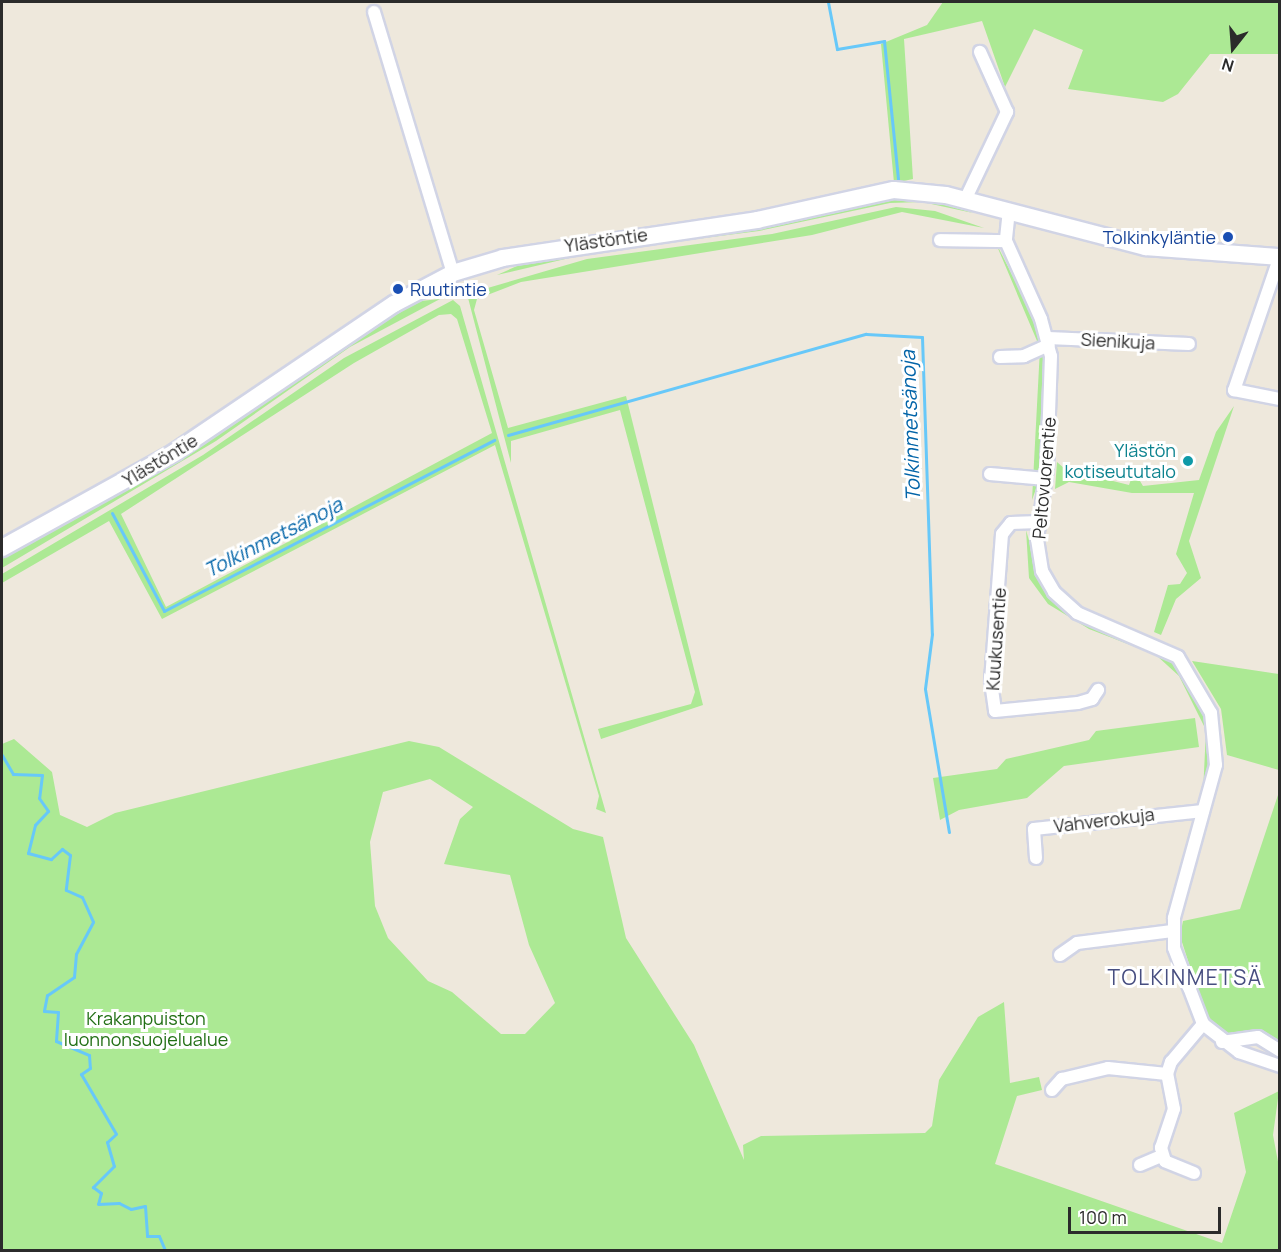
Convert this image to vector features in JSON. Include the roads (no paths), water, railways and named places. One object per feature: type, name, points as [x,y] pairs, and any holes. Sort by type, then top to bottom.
[{"type":"main road","name":"Ylästöntie","points":[[2,548],[175,452],[394,304],[453,273],[558,247],[757,220],[894,190],[965,200],[1146,247],[1279,256]]},
{"type":"street","points":[[374,12],[453,273]]},
{"type":"street","points":[[965,200],[1007,112],[980,52]]},
{"type":"street","name":"Peltovuorentie","points":[[1009,210],[1006,242],[1048,341],[1046,479],[1038,522],[1042,571],[1064,603],[1159,645],[1188,670],[1217,737],[1203,811],[1172,931]]},
{"type":"street","points":[[940,240],[1006,242]]},
{"type":"street","points":[[1279,256],[1234,390],[1280,399]]},
{"type":"street","points":[[1000,357],[1024,356],[1048,341]]},
{"type":"street","name":"Sienikuja","points":[[1048,341],[1188,345]]},
{"type":"street","points":[[990,474],[1046,479]]},
{"type":"street","name":"Kuukusentie","points":[[1038,522],[1011,523],[1002,534],[991,690],[995,711],[1078,703],[1092,699],[1098,690]]},
{"type":"street","name":"Vahverokuja","points":[[1036,858],[1034,829],[1203,811]]},
{"type":"street","points":[[1060,955],[1077,943],[1172,931],[1203,1024],[1222,1042],[1280,1066]]},
{"type":"street","points":[[1161,1156],[1174,1109],[1167,1074],[1182,1043],[1203,1024]]},
{"type":"street","points":[[1222,1042],[1258,1037],[1280,1051]]},
{"type":"street","points":[[1052,1090],[1062,1079],[1108,1068],[1167,1074]]},
{"type":"street","points":[[1140,1165],[1161,1156]]},
{"type":"street","points":[[1161,1156],[1194,1173]]},
{"type":"waterway","points":[[828,2],[837,49],[884,41],[898,179]]},
{"type":"waterway","name":"Tolkinmetsänoja","points":[[508,435],[866,334],[922,337],[932,634],[925,689],[949,832]]},
{"type":"waterway","name":"Tolkinmetsänoja","points":[[112,513],[164,611],[494,440]]},
{"type":"waterway","points":[[2,755],[13,774],[42,775],[39,798],[48,811],[35,825],[28,853],[51,859],[62,849],[70,855],[66,890],[82,897],[93,922],[76,954],[74,977],[47,995],[44,1011],[58,1012],[56,1041],[89,1055],[90,1068],[81,1074],[116,1134],[107,1142],[114,1166],[93,1187],[101,1193],[98,1204],[119,1203],[131,1209],[145,1206],[147,1236],[159,1236],[165,1250]]},
{"type":"place","name":"Tolkinkyläntie","points":[[1228,237]]},
{"type":"place","name":"Ruutintie","points":[[398,289]]},
{"type":"place","name":"Ylästön kotiseututalo","points":[[1188,461]]},
{"type":"district","name":"TOLKINMETSÄ","points":[[1185,977]]},
{"type":"park label","name":"Krakanpuiston luonnonsuojelualue","points":[[146,1029]]}]
